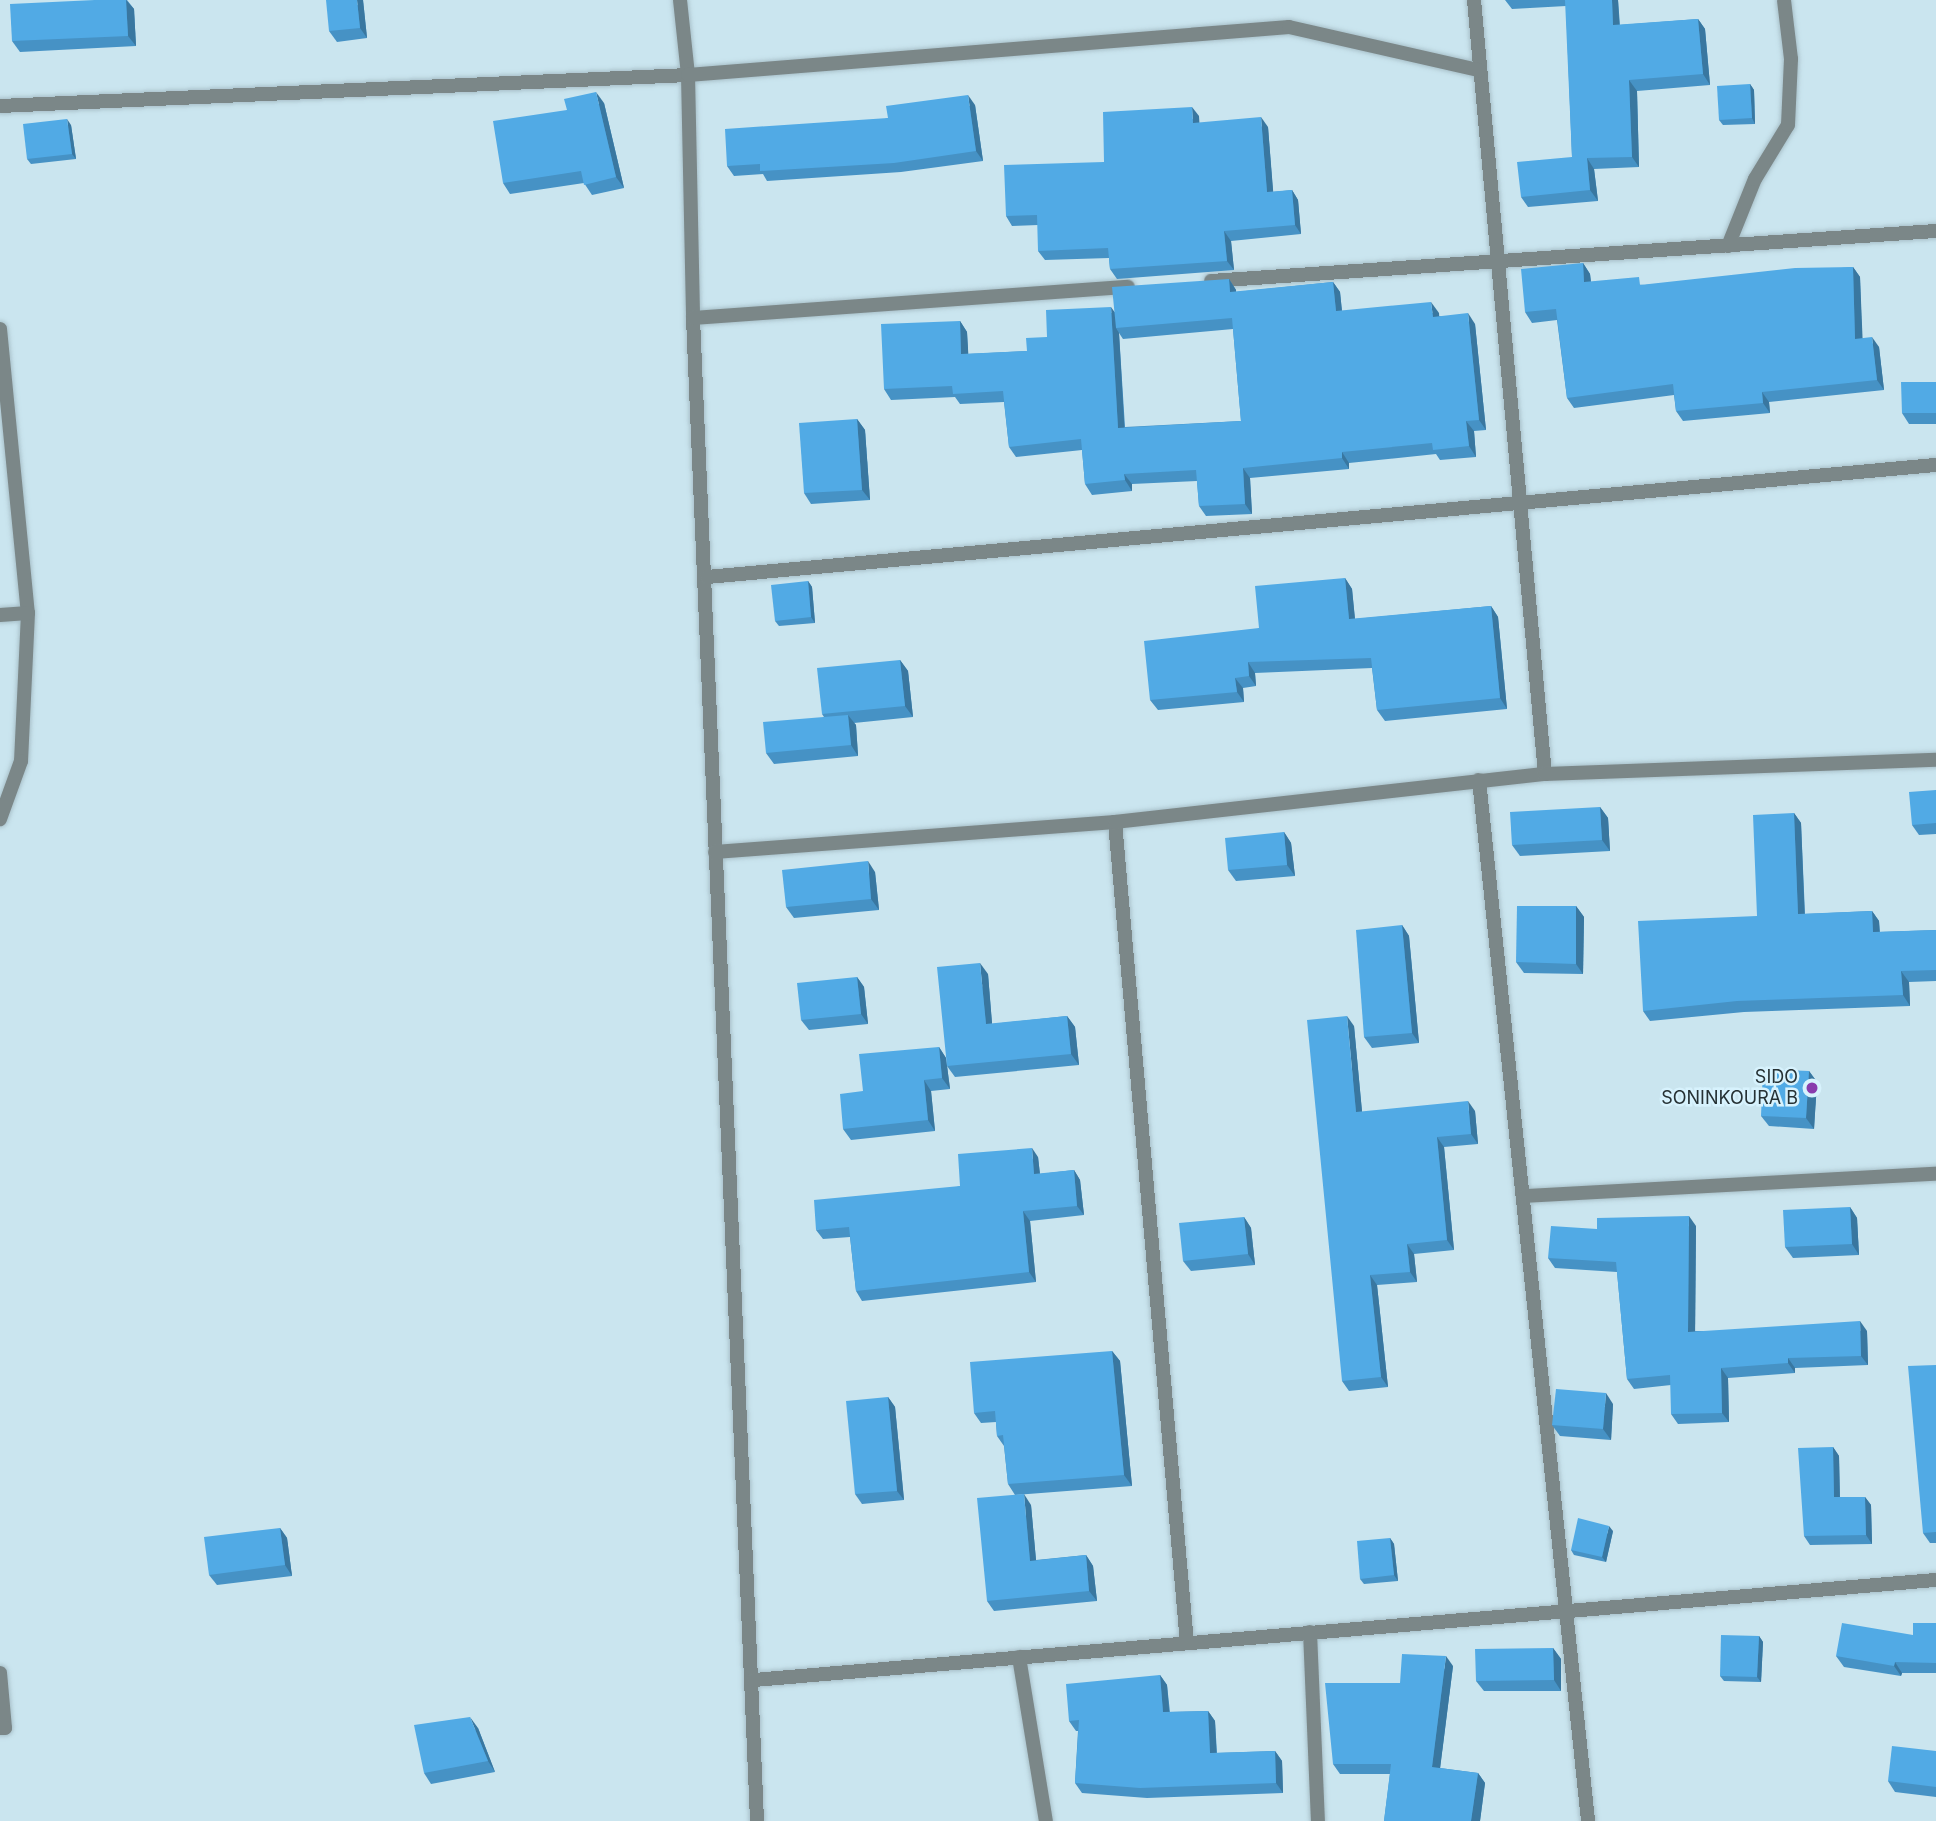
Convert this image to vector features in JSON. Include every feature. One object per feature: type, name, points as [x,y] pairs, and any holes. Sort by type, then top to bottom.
[{"type":"street","points":[[680,0],[688,75],[693,318],[707,577],[715,852],[754,1679],[757,1821]]},
{"type":"street","points":[[1474,0],[1495,261],[1521,503],[1545,774]]},
{"type":"street","points":[[1728,246],[1755,179],[1788,125],[1791,59],[1784,0]]},
{"type":"street","points":[[0,106],[688,75],[1289,27],[1479,69]]},
{"type":"street","points":[[1191,283],[1936,231]]},
{"type":"street","points":[[693,318],[1150,286]]},
{"type":"street","points":[[0,328],[1,367],[28,612],[21,761],[0,819]]},
{"type":"street","points":[[707,577],[1936,466]]},
{"type":"street","points":[[0,615],[28,612]]},
{"type":"street","points":[[715,852],[1115,822],[1545,774],[1936,760]]},
{"type":"street","points":[[1479,780],[1525,1196],[1588,1821]]},
{"type":"street","points":[[1115,822],[1187,1643]]},
{"type":"street","points":[[1525,1196],[1936,1174]]},
{"type":"street","points":[[754,1679],[1936,1580]]},
{"type":"street","points":[[1310,1632],[1318,1821]]},
{"type":"street","points":[[1019,1657],[1046,1821]]},
{"type":"street","points":[[0,1673],[5,1728],[0,1728]]},
{"type":"building","points":[[126,0],[128,36],[12,41],[10,4]]},
{"type":"building","points":[[326,0],[357,0],[360,28],[329,31]]},
{"type":"building","points":[[1565,0],[1612,0],[1613,25],[1698,19],[1703,74],[1629,80],[1632,157],[1587,158],[1590,190],[1521,197],[1517,162],[1572,157]]},
{"type":"building","points":[[1750,84],[1752,118],[1719,120],[1717,86]]},
{"type":"building","points":[[596,92],[616,177],[584,185],[581,171],[503,183],[493,121],[567,110],[564,99]]},
{"type":"building","points":[[968,95],[976,151],[894,163],[760,171],[760,164],[727,166],[725,129],[888,118],[886,106]]},
{"type":"building","points":[[1192,107],[1193,123],[1261,117],[1267,192],[1292,190],[1295,225],[1224,231],[1227,261],[1110,269],[1108,248],[1038,251],[1037,215],[1006,216],[1004,165],[1104,162],[1103,112]]},
{"type":"building","points":[[67,119],[72,154],[27,159],[23,124]]},
{"type":"building","points":[[1583,263],[1584,282],[1639,277],[1640,285],[1795,268],[1853,267],[1855,339],[1872,337],[1877,380],[1762,392],[1763,403],[1676,411],[1673,384],[1567,398],[1556,309],[1525,312],[1521,269]]},
{"type":"building","points":[[1229,279],[1230,292],[1333,282],[1336,311],[1431,302],[1433,317],[1468,313],[1479,420],[1466,421],[1469,446],[1433,450],[1432,443],[1342,452],[1342,458],[1243,468],[1245,504],[1199,506],[1196,470],[1124,474],[1125,480],[1085,484],[1081,439],[1009,447],[1003,391],[953,394],[952,386],[884,389],[881,324],[960,321],[961,354],[1027,351],[1026,338],[1047,337],[1046,310],[1111,307],[1118,428],[1241,421],[1232,318],[1116,328],[1112,287]]},
{"type":"building","points":[[1901,382],[1936,382],[1936,413],[1902,413]]},
{"type":"building","points":[[857,419],[862,490],[804,493],[799,423]]},
{"type":"building","points":[[1345,578],[1349,619],[1491,606],[1500,698],[1377,710],[1371,658],[1248,662],[1249,676],[1235,678],[1237,692],[1150,700],[1144,641],[1259,628],[1255,586]]},
{"type":"building","points":[[808,581],[811,617],[775,621],[771,585]]},
{"type":"building","points":[[900,660],[905,706],[822,714],[817,668]]},
{"type":"building","points":[[848,715],[851,745],[766,753],[763,722]]},
{"type":"building","points":[[1936,790],[1936,823],[1912,825],[1909,792]]},
{"type":"building","points":[[1600,807],[1602,840],[1512,845],[1510,812]]},
{"type":"building","points":[[1794,813],[1798,914],[1872,911],[1873,932],[1936,930],[1936,970],[1901,971],[1903,995],[1737,1001],[1643,1011],[1638,921],[1757,916],[1753,815]]},
{"type":"building","points":[[1284,832],[1287,865],[1228,870],[1225,838]]},
{"type":"building","points":[[868,861],[871,899],[786,907],[782,870]]},
{"type":"building","points":[[1517,906],[1576,906],[1576,964],[1516,962]]},
{"type":"building","points":[[1402,925],[1412,1033],[1364,1037],[1356,930]]},
{"type":"building","points":[[980,963],[986,1024],[1067,1016],[1071,1054],[947,1066],[937,967]]},
{"type":"building","points":[[857,977],[861,1014],[801,1020],[797,983]]},
{"type":"building","points":[[1347,1016],[1356,1112],[1468,1101],[1471,1134],[1437,1137],[1447,1240],[1407,1244],[1410,1272],[1370,1275],[1381,1377],[1342,1381],[1307,1020]]},
{"type":"building","points":[[939,1047],[942,1078],[924,1080],[928,1120],[843,1129],[840,1094],[863,1091],[859,1054]]},
{"type":"building","points":[[1763,1069],[1809,1071],[1806,1118],[1761,1116]]},
{"type":"building","points":[[1032,1148],[1034,1174],[1074,1170],[1077,1206],[1023,1211],[1029,1272],[856,1291],[849,1227],[816,1230],[814,1200],[960,1186],[958,1154]]},
{"type":"building","points":[[1850,1207],[1852,1244],[1785,1247],[1783,1210]]},
{"type":"building","points":[[1689,1216],[1688,1332],[1860,1321],[1861,1356],[1788,1358],[1788,1363],[1721,1368],[1722,1413],[1671,1414],[1670,1375],[1627,1379],[1616,1262],[1548,1258],[1551,1226],[1597,1229],[1597,1218]]},
{"type":"building","points":[[1244,1217],[1248,1254],[1183,1261],[1179,1223]]},
{"type":"building","points":[[1112,1351],[1124,1475],[1008,1484],[1003,1435],[997,1436],[995,1411],[974,1413],[970,1362]]},
{"type":"building","points":[[1936,1365],[1936,1532],[1923,1533],[1908,1366]]},
{"type":"building","points":[[1556,1389],[1606,1393],[1603,1429],[1552,1425]]},
{"type":"building","points":[[888,1397],[897,1491],[855,1494],[846,1401]]},
{"type":"building","points":[[1833,1447],[1834,1497],[1865,1497],[1866,1535],[1804,1536],[1798,1448]]},
{"type":"building","points":[[1024,1494],[1030,1561],[1086,1555],[1089,1591],[987,1601],[977,1498]]},
{"type":"building","points":[[1578,1518],[1609,1526],[1602,1557],[1571,1550]]},
{"type":"building","points":[[280,1528],[285,1565],[209,1575],[204,1537]]},
{"type":"building","points":[[1390,1538],[1394,1575],[1360,1579],[1357,1541]]},
{"type":"building","points":[[1842,1623],[1913,1635],[1913,1623],[1936,1623],[1936,1663],[1895,1662],[1894,1666],[1836,1656]]},
{"type":"building","points":[[1721,1635],[1759,1636],[1757,1677],[1720,1676]]},
{"type":"building","points":[[1553,1648],[1554,1680],[1476,1681],[1475,1649]]},
{"type":"building","points":[[1402,1654],[1446,1656],[1432,1767],[1478,1773],[1471,1821],[1384,1821],[1391,1764],[1333,1764],[1325,1683],[1400,1683]]},
{"type":"building","points":[[1160,1675],[1163,1712],[1208,1711],[1210,1753],[1275,1751],[1276,1783],[1140,1788],[1075,1783],[1079,1720],[1069,1721],[1066,1684]]},
{"type":"building","points":[[470,1717],[488,1761],[424,1773],[414,1725]]},
{"type":"building","points":[[1892,1746],[1936,1751],[1936,1787],[1888,1781]]},
{"type":"place","name":"SIDO SONINKOURA B","points":[[1812,1088]]}]
